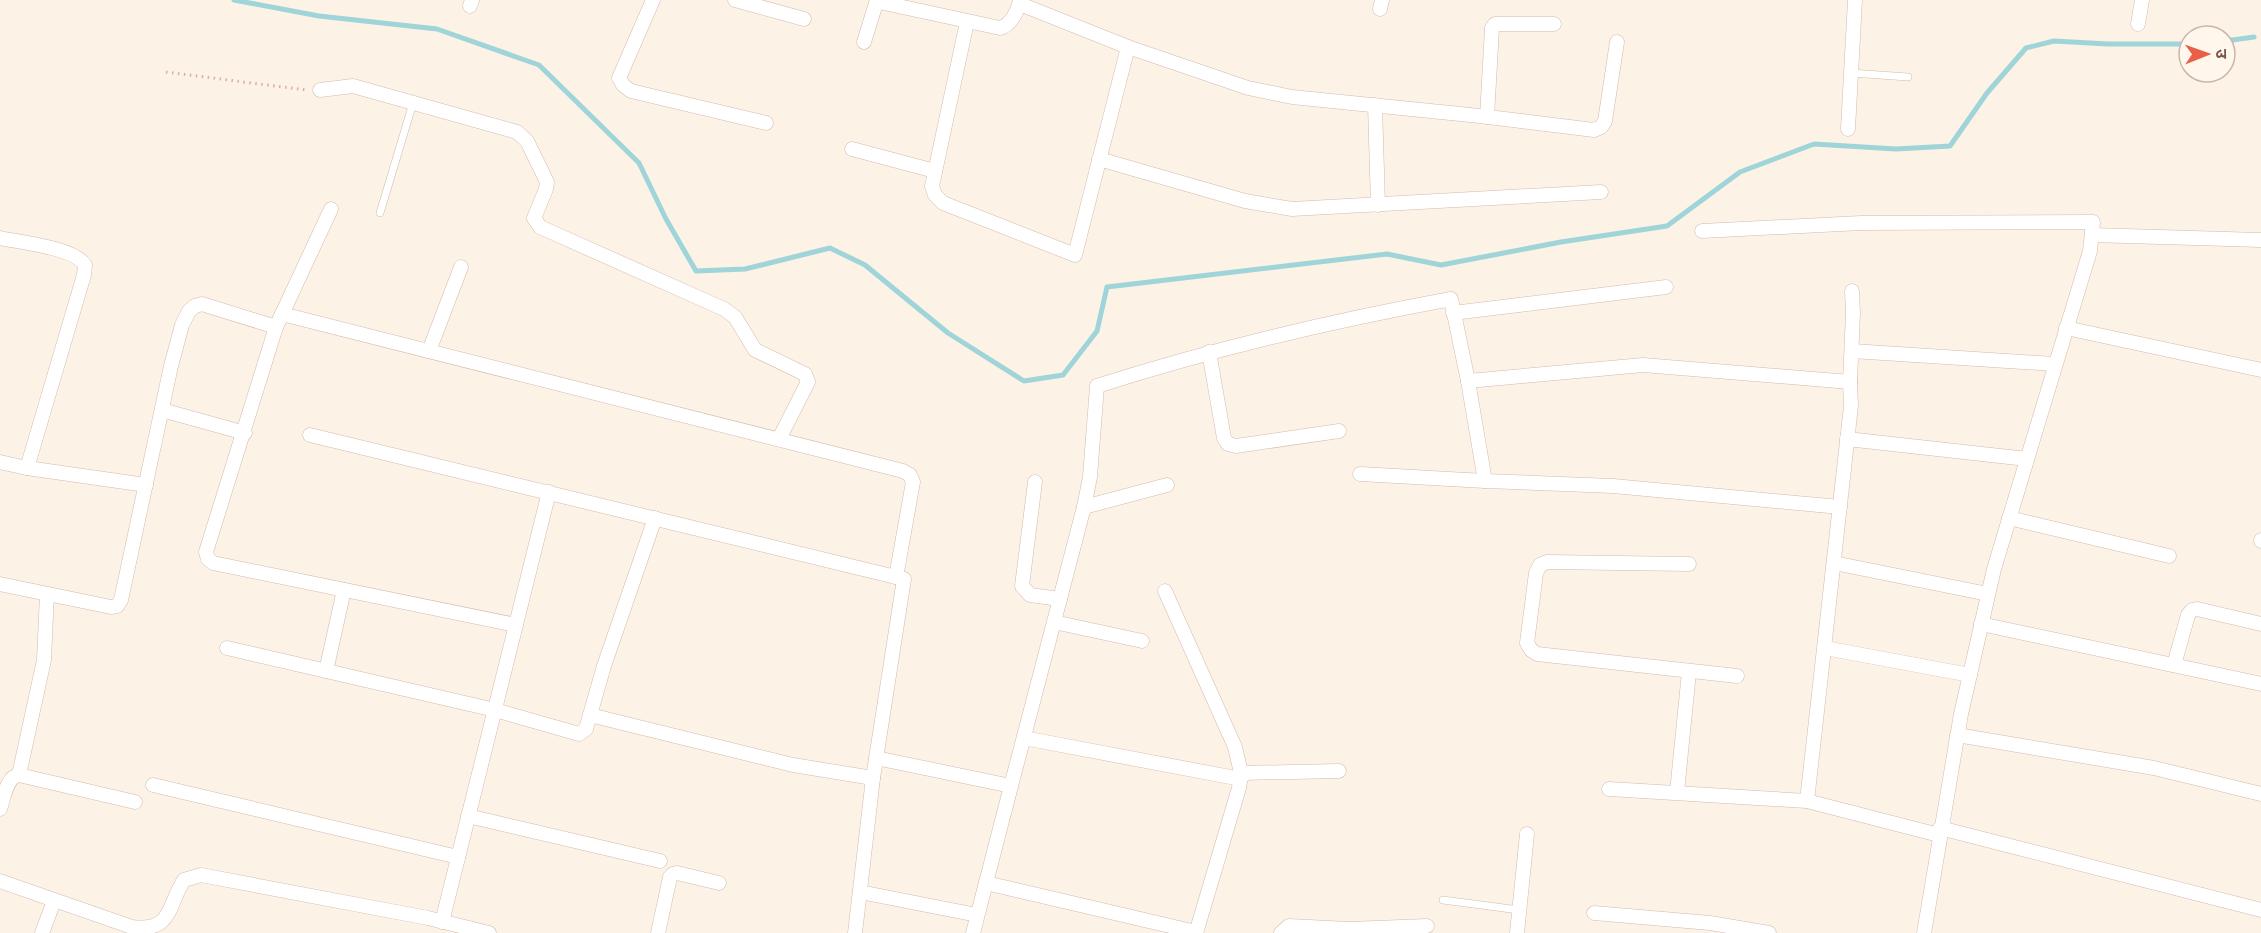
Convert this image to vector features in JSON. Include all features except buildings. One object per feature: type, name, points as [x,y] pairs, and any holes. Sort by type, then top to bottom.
[{"type":"street","points":[[653,0],[619,78],[623,85],[631,91],[766,123]]},
{"type":"street","points":[[735,0],[804,19]]},
{"type":"street","points":[[864,42],[879,0],[1000,28],[1005,27],[1020,2],[1128,47],[1248,88],[1293,97],[1594,130],[1601,127],[1605,121],[1617,42]]},
{"type":"street","points":[[1848,129],[1855,0]]},
{"type":"street","points":[[2138,24],[2142,0]]},
{"type":"street","points":[[967,21],[932,186],[935,195],[943,203],[1075,255],[1128,47]]},
{"type":"street","points":[[1487,117],[1492,28],[1495,24],[1554,24]]},
{"type":"street","points":[[320,90],[353,86],[522,135],[532,149],[546,182],[546,189],[534,218],[540,226],[730,312],[755,350],[805,374],[808,382],[778,439]]},
{"type":"street","points":[[1375,105],[1378,205]]},
{"type":"street","points":[[852,149],[935,171]]},
{"type":"street","points":[[1099,159],[1245,201],[1271,206],[1311,209],[1601,192]]},
{"type":"street","points":[[331,210],[276,327],[245,433],[206,552],[208,560],[213,563],[516,625]]},
{"type":"street","points":[[1702,231],[1861,223],[2093,222],[2090,251],[1988,594],[1957,735],[1924,933]]},
{"type":"street","points":[[2092,235],[2261,240]]},
{"type":"street","points":[[0,238],[77,256],[85,266],[27,468]]},
{"type":"street","points":[[429,351],[461,267]]},
{"type":"street","points":[[1453,313],[1666,287]]},
{"type":"street","points":[[1807,801],[1851,406],[1854,313],[1852,291]]},
{"type":"street","points":[[973,933],[1084,507],[1090,477],[1097,386],[1209,352],[1359,316],[1451,300],[1485,481]]},
{"type":"street","points":[[0,584],[111,607],[117,606],[122,600],[182,325],[189,311],[202,304],[276,327]]},
{"type":"street","points":[[282,314],[903,471],[910,475],[913,482],[897,577]]},
{"type":"street","points":[[2066,328],[2261,370]]},
{"type":"street","points":[[1852,351],[2055,364]]},
{"type":"street","points":[[1209,352],[1224,438],[1228,444],[1236,446],[1339,431]]},
{"type":"street","points":[[1468,381],[1643,365],[1850,382]]},
{"type":"street","points":[[162,410],[245,433]]},
{"type":"street","points":[[310,435],[904,579],[873,778],[855,933]]},
{"type":"street","points":[[1847,439],[2027,459]]},
{"type":"street","points":[[0,462],[27,468],[146,484]]},
{"type":"street","points":[[1360,474],[1613,486],[1840,507]]},
{"type":"street","points":[[1035,482],[1022,586],[1030,595],[1060,599]]},
{"type":"street","points":[[1084,507],[1167,485]]},
{"type":"street","points":[[442,922],[549,492]]},
{"type":"street","points":[[227,648],[495,710],[579,734],[586,729],[604,666],[655,518]]},
{"type":"street","points":[[2009,518],[2169,556]]},
{"type":"street","points":[[1689,564],[1547,562],[1540,565],[1536,573],[1527,643],[1537,654],[1737,676]]},
{"type":"street","points":[[1834,563],[1988,594]]},
{"type":"street","points":[[326,671],[344,590]]},
{"type":"street","points":[[986,883],[1196,932],[1237,798],[1241,776],[1234,747],[1164,591]]},
{"type":"street","points":[[19,775],[44,660],[47,594]]},
{"type":"street","points":[[2175,665],[2188,615],[2192,610],[2197,609],[2261,624]]},
{"type":"street","points":[[1054,622],[1142,641]]},
{"type":"street","points":[[1981,624],[2261,684]]},
{"type":"street","points":[[1825,648],[1970,675]]},
{"type":"street","points":[[1677,792],[1689,672]]},
{"type":"street","points":[[590,715],[793,765],[873,778]]},
{"type":"street","points":[[1957,735],[2154,768],[2261,794]]},
{"type":"street","points":[[1024,738],[1241,776],[1339,771]]},
{"type":"street","points":[[876,758],[1011,786]]},
{"type":"street","points":[[0,809],[10,780],[19,775],[135,802]]},
{"type":"street","points":[[153,785],[458,857]]},
{"type":"street","points":[[1609,789],[1807,801],[1940,831],[2261,910]]},
{"type":"street","points":[[468,816],[660,861]]},
{"type":"street","points":[[1517,933],[1527,834]]},
{"type":"street","points":[[658,933],[670,878],[673,874],[678,873],[719,883]]},
{"type":"street","points":[[0,881],[132,927],[166,926],[184,880],[201,875],[428,918],[489,933]]},
{"type":"street","points":[[860,892],[977,915]]},
{"type":"street","points":[[42,933],[54,901]]},
{"type":"street","points":[[1594,913],[1710,923],[1769,933]]},
{"type":"street","points":[[426,933],[428,918]]},
{"type":"street","points":[[1281,933],[1289,926],[1349,929],[1427,926]]},
{"type":"lane","points":[[1851,73],[1908,77]]},
{"type":"lane","points":[[380,213],[412,103]]},
{"type":"lane","points":[[1443,900],[1519,910]]},
{"type":"path","points":[[166,72],[310,91],[320,90]]},
{"type":"waterway","points":[[234,0],[319,16],[437,29],[539,65],[639,163],[666,219],[696,271],[745,269],[830,248],[865,265],[948,333],[1024,381],[1063,375],[1097,331],[1107,287],[1387,254],[1441,265],[1561,242],[1667,226],[1740,172],[1814,144],[1896,149],[1950,146],[1987,93],[2026,48],[2054,41],[2177,44]]},
{"type":"waterway","points":[[2237,39],[2254,37]]}]
